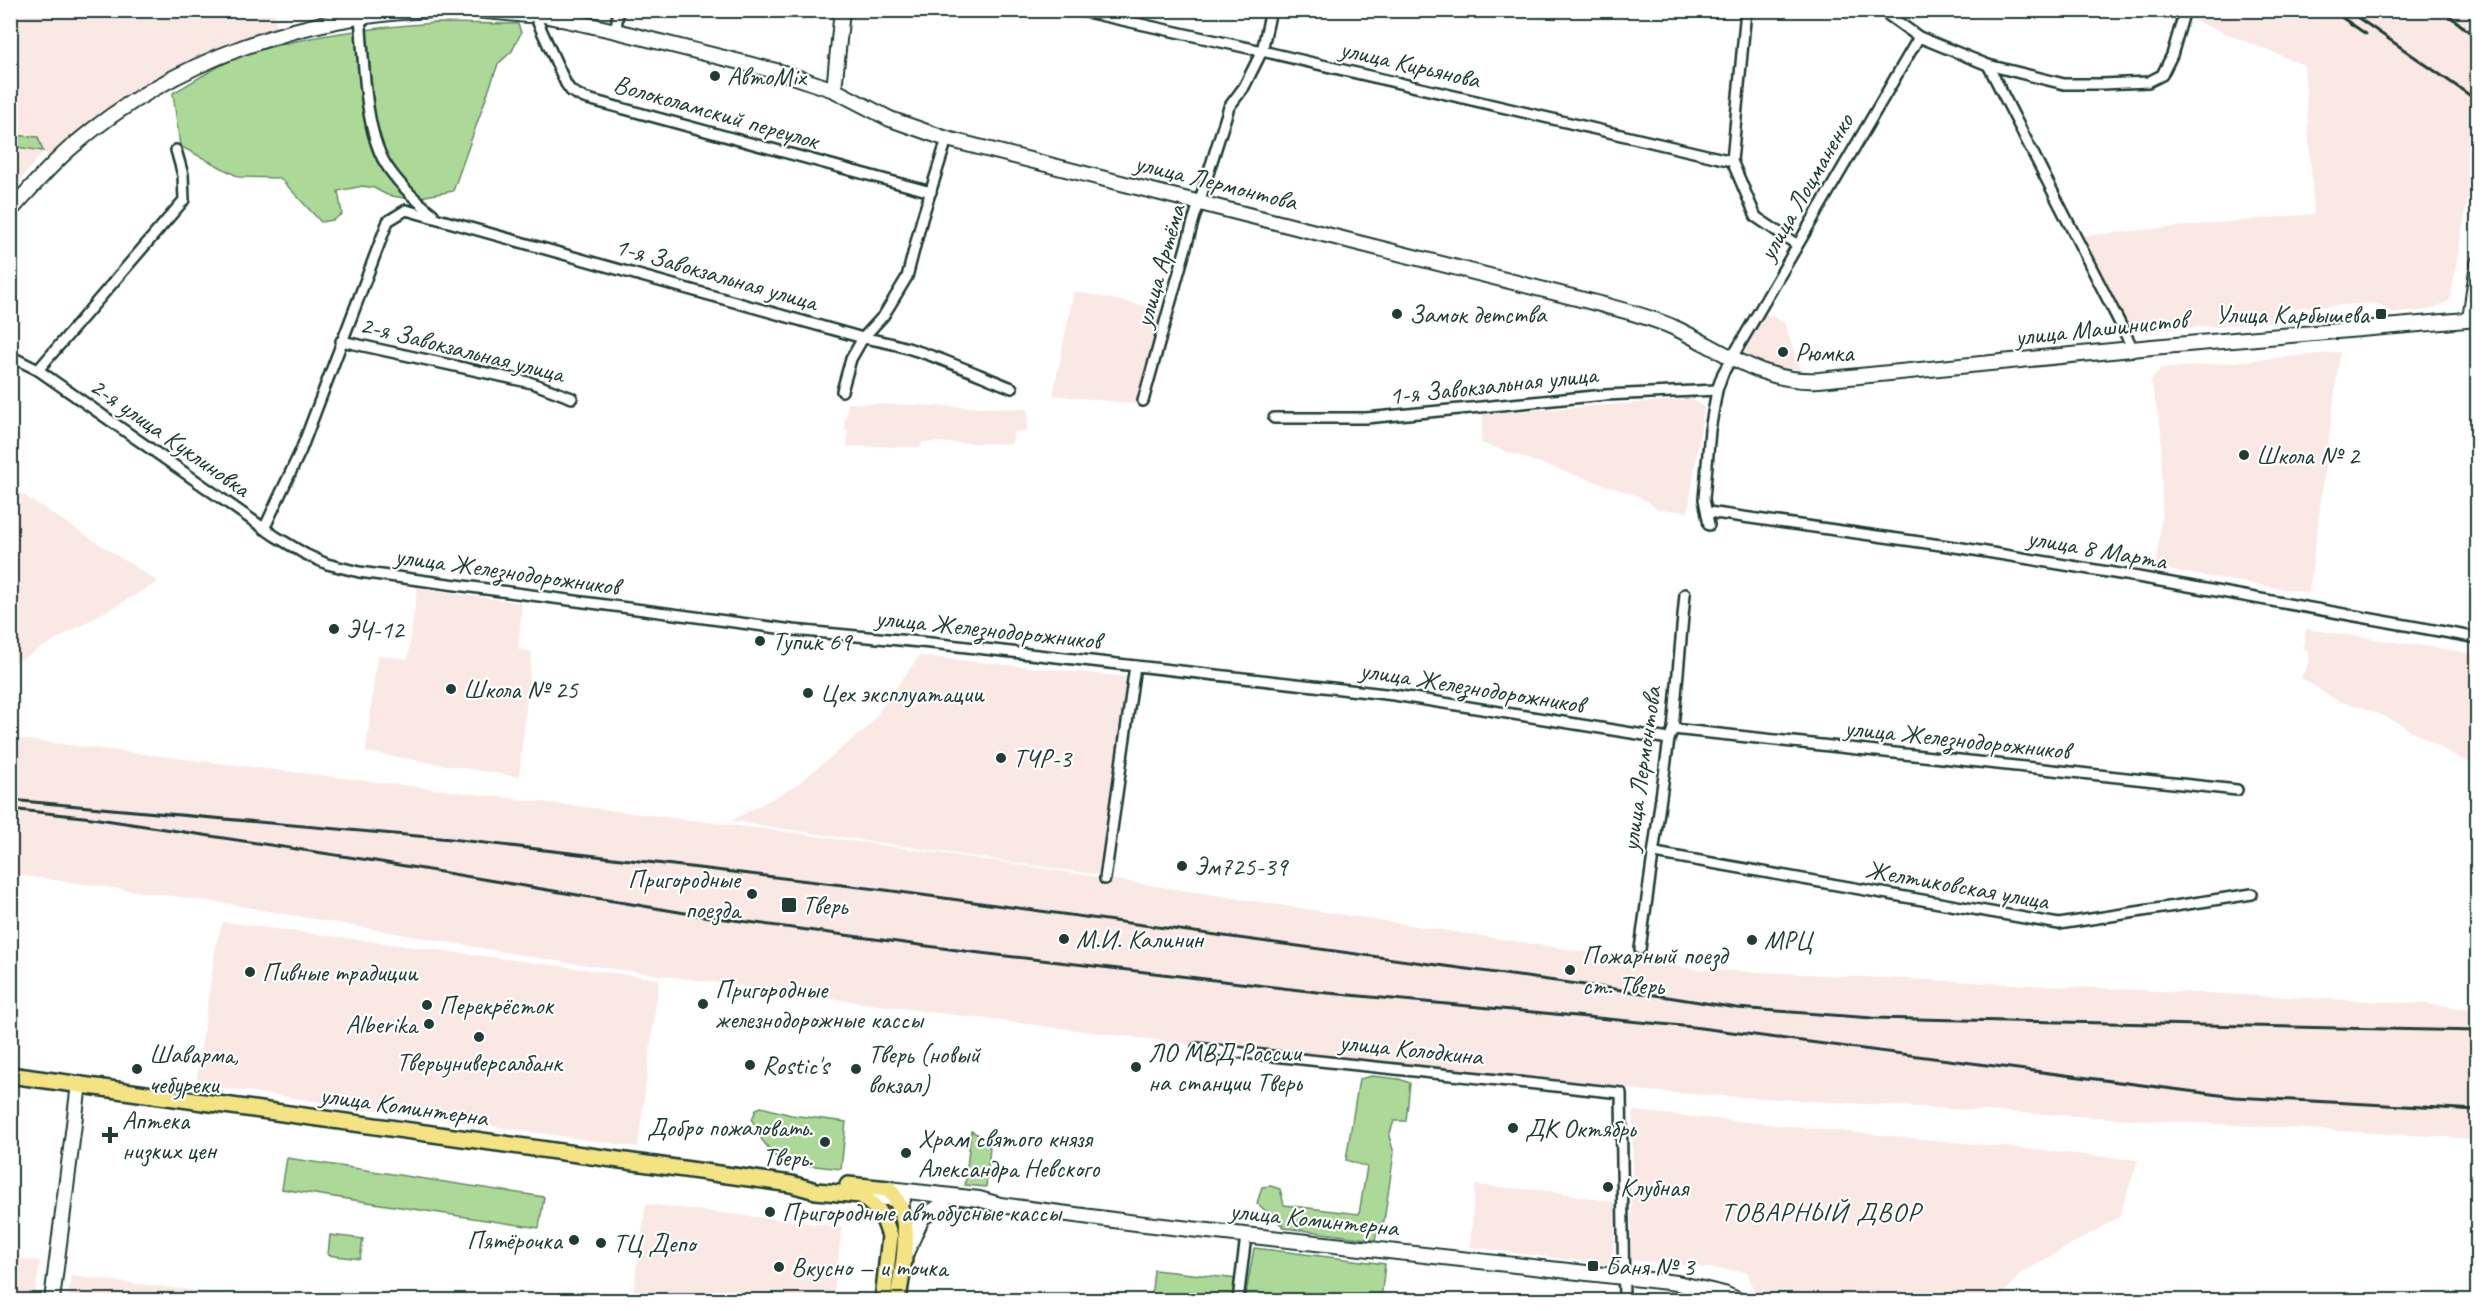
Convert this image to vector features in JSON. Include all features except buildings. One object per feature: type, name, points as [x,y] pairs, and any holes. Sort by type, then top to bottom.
[{"type":"main road","points":[[10,211],[56,161],[80,139],[119,111],[165,83],[248,46],[294,31],[360,17],[435,10]]},
{"type":"main road","points":[[475,10],[550,18]]},
{"type":"main road","name":"улица Лермонтова","points":[[521,10],[784,73],[834,90],[890,119],[947,139],[1630,312],[1672,327],[1732,359]]},
{"type":"main road","points":[[834,90],[842,10]]},
{"type":"main road","points":[[2474,319],[2478,263]]},
{"type":"main road","name":"улица Машинистов","points":[[1732,359],[1776,377],[1812,381],[2133,349],[2474,319]]},
{"type":"main road","name":"улица Коминтерна","points":[[10,1075],[791,1184],[816,1191],[899,1200],[979,1199],[1000,1206],[1246,1236],[1677,1283],[1724,1294],[1738,1300]]},
{"type":"main road","points":[[52,1300],[79,1084]]},
{"type":"main road","name":"улица Коминтерна","points":[[791,1184],[815,1181],[899,1200]]},
{"type":"main road","points":[[861,1195],[880,1213],[890,1236]]},
{"type":"main road","points":[[899,1200],[922,1196],[938,1199],[922,1218],[904,1258]]},
{"type":"main road","points":[[883,1300],[890,1236],[899,1200]]},
{"type":"main road","points":[[898,1300],[906,1230],[899,1200]]},
{"type":"street","points":[[616,31],[618,10]]},
{"type":"street","name":"улица Кирьянова","points":[[1077,10],[1114,14],[1732,161]]},
{"type":"street","name":"улица Артёма","points":[[1143,401],[1199,203],[1229,107],[1245,87],[1262,51],[1271,10]]},
{"type":"street","points":[[1746,10],[1732,161],[1756,217],[1796,244]]},
{"type":"street","points":[[1881,10],[1919,37],[1988,65],[2064,84],[2148,82],[2162,75],[2172,55],[2185,10]]},
{"type":"street","name":"Волоколамский переулок","points":[[535,16],[566,84],[571,91],[584,98],[931,192]]},
{"type":"street","points":[[360,17],[372,129],[384,162],[409,195],[436,216]]},
{"type":"street","name":"улица Лоцманенко","points":[[1732,359],[1796,244],[1919,37]]},
{"type":"street","points":[[1988,65],[2133,349]]},
{"type":"street","points":[[842,391],[851,359],[863,338],[884,315],[907,277],[947,139]]},
{"type":"street","points":[[38,370],[184,200],[183,175],[176,150]]},
{"type":"street","name":"1-я Завокзальная улица","points":[[406,210],[436,216],[863,338],[883,340],[1012,388]]},
{"type":"street","name":"2-я Завокзальная улица","points":[[264,529],[300,450],[388,221],[406,210]]},
{"type":"street","name":"2-я Завокзальная улица","points":[[341,341],[532,383],[572,398]]},
{"type":"street","name":"2-я улица Куклиновка","points":[[10,356],[38,370],[264,529],[305,554]]},
{"type":"street","points":[[1709,525],[1704,500],[1716,390],[1732,359]]},
{"type":"street","name":"1-я Завокзальная улица","points":[[1274,418],[1366,418],[1605,395],[1716,390]]},
{"type":"street","name":"улица 8 Марта","points":[[1708,512],[1962,548],[2478,638]]},
{"type":"street","name":"улица Железнодорожников","points":[[305,554],[327,564],[359,572],[580,603],[793,630],[931,643],[1394,695],[1669,739]]},
{"type":"street","name":"улица Лермонтова","points":[[1640,949],[1669,739],[1673,729],[1685,594]]},
{"type":"street","points":[[1105,879],[1135,666]]},
{"type":"street","name":"улица Железнодорожников","points":[[1673,729],[2237,790]]},
{"type":"street","name":"Желтиковская улица","points":[[1654,853],[2059,924],[2252,894]]},
{"type":"street","name":"улица Колодкина","points":[[1197,1048],[1621,1092],[1623,1277]]},
{"type":"street","points":[[1238,1300],[1246,1236]]},
{"type":"street","points":[[1623,1277],[1624,1300]]},
{"type":"shaded area","points":[[11,11],[274,11],[278,36],[165,83],[56,161],[43,152],[11,192],[11,146],[43,151],[38,137],[11,135]]},
{"type":"shaded area","points":[[2193,11],[2477,11],[2477,145],[2450,300],[2430,310],[2394,313],[2376,303],[2291,308],[2279,321],[2131,332],[2082,236],[2314,214],[2304,65],[2190,19]]},
{"type":"shaded area","points":[[1074,291],[1164,310],[1136,404],[1053,395]]},
{"type":"shaded area","points":[[1764,313],[1784,322],[1800,369],[1766,369],[1742,356]]},
{"type":"shaded area","name":"Школа № 2","points":[[2340,352],[2309,593],[2156,568],[2162,512],[2161,429],[2151,381],[2160,369]]},
{"type":"shaded area","points":[[1692,399],[1704,407],[1688,512],[1658,509],[1641,497],[1481,443],[1483,414]]},
{"type":"shaded area","points":[[848,403],[1028,409],[1027,430],[1013,432],[1012,444],[922,442],[921,447],[847,446],[848,430],[845,430],[845,422]]},
{"type":"shaded area","points":[[11,487],[158,582],[10,665]]},
{"type":"shaded area","name":"Школа № 25","points":[[417,588],[522,603],[518,649],[532,652],[519,777],[366,752],[377,655],[408,659]]},
{"type":"shaded area","points":[[2306,629],[2477,654],[2477,766],[2393,720],[2365,708],[2338,701],[2301,678],[2310,660],[2308,652],[2303,647]]},
{"type":"shaded area","points":[[919,656],[1127,677],[1100,875],[731,821],[794,787],[868,727]]},
{"type":"shaded area","points":[[11,738],[774,830],[1000,862],[1695,969],[2429,1004],[2477,1010],[2477,1141],[2462,1138],[1658,1092],[1345,1058],[1237,1050],[923,1011],[550,960],[223,903],[11,874]]},
{"type":"shaded area","points":[[223,922],[659,979],[638,1147],[196,1084],[216,944]]},
{"type":"shaded area","name":"ТОВАРНЫЙ ДВОР","points":[[1633,1111],[2138,1160],[2119,1217],[2020,1274],[1999,1300],[1757,1300],[1747,1272],[1631,1260]]},
{"type":"shaded area","points":[[1475,1185],[1557,1192],[1618,1203],[1611,1265],[1470,1247]]},
{"type":"shaded area","points":[[646,1204],[842,1227],[833,1300],[632,1300]]},
{"type":"shaded area","points":[[11,1258],[40,1261],[34,1300],[11,1300]]},
{"type":"shaded area","points":[[71,1276],[273,1300],[68,1300]]},
{"type":"green space","points":[[434,23],[518,24],[521,33],[512,51],[498,64],[453,191],[409,199],[387,195],[374,188],[363,186],[338,191],[342,214],[333,220],[321,222],[280,178],[239,177],[180,146],[173,93],[228,62],[269,47],[316,37]]},
{"type":"green space","points":[[10,135],[38,137],[43,151],[11,146]]},
{"type":"green space","points":[[1372,1076],[1399,1079],[1410,1083],[1406,1121],[1394,1121],[1389,1136],[1394,1153],[1384,1221],[1380,1224],[1375,1240],[1285,1228],[1257,1203],[1262,1187],[1271,1186],[1280,1189],[1284,1205],[1359,1214],[1367,1167],[1346,1160],[1359,1079]]},
{"type":"green space","points":[[761,1107],[791,1115],[846,1122],[841,1169],[780,1162],[762,1140],[752,1120],[756,1109]]},
{"type":"green space","points":[[971,1131],[983,1137],[990,1148],[986,1187],[965,1185]]},
{"type":"green space","points":[[287,1158],[544,1197],[539,1228],[282,1189]]},
{"type":"green space","points":[[330,1235],[363,1239],[360,1259],[328,1255]]},
{"type":"green space","points":[[1254,1248],[1385,1264],[1381,1300],[1245,1300]]},
{"type":"green space","points":[[1154,1270],[1238,1279],[1235,1300],[1151,1300]]},
{"type":"railway","points":[[2331,10],[2366,34]]},
{"type":"railway","points":[[2347,10],[2478,101]]},
{"type":"railway","points":[[2446,13],[2478,39]]},
{"type":"railway","points":[[10,800],[451,839],[885,890],[1636,992],[1737,1008],[1872,1018],[2478,1031]]},
{"type":"railway","points":[[10,809],[92,818],[375,861],[703,916],[972,952],[1317,992],[1693,1027],[2235,1097],[2478,1110]]},
{"type":"place","name":"АвтоMix","points":[[715,76]]},
{"type":"place","name":"Замок детства","points":[[1397,314]]},
{"type":"place","name":"Улица Карбышева","points":[[2381,314]]},
{"type":"place","name":"Рюмка","points":[[1783,352]]},
{"type":"place","name":"Школа № 2","points":[[2244,455]]},
{"type":"place","name":"ЭЧ-12","points":[[334,629]]},
{"type":"place","name":"Тупик 69","points":[[760,641]]},
{"type":"place","name":"Школа № 25","points":[[451,689]]},
{"type":"place","name":"Цех эксплуатации","points":[[808,693]]},
{"type":"place","name":"ТЧР-3","points":[[1001,758]]},
{"type":"place","name":"Эм725-39","points":[[1182,866]]},
{"type":"place","name":"Пригородные поезда","points":[[752,894]]},
{"type":"place","name":"Тверь","points":[[789,905]]},
{"type":"place","name":"М.И. Калинин","points":[[1064,939]]},
{"type":"place","name":"МРЦ","points":[[1752,940]]},
{"type":"place","name":"Пожарный поезд ст. Тверь","points":[[1570,970]]},
{"type":"place","name":"Пивные традиции","points":[[250,972]]},
{"type":"place","name":"Пригородные железнодорожные кассы","points":[[703,1004]]},
{"type":"place","name":"Перекрёсток","points":[[427,1005]]},
{"type":"place","name":"Alberika","points":[[429,1024]]},
{"type":"place","name":"Тверьуниверсалбанк","points":[[479,1037]]},
{"type":"place","name":"Rostic's","points":[[750,1065]]},
{"type":"place","name":"ЛО МВД России на станции Тверь","points":[[1136,1067]]},
{"type":"place","name":"Шаварма, чебуреки","points":[[137,1069]]},
{"type":"place","name":"Тверь (новый вокзал)","points":[[856,1069]]},
{"type":"place","name":"ДК Октябрь","points":[[1513,1128]]},
{"type":"place","name":"Аптека низких цен","points":[[110,1135]]},
{"type":"place","name":"Добро пожаловать. Тверь.","points":[[825,1142]]},
{"type":"place","name":"Храм святого князя Александра Невского","points":[[906,1153]]},
{"type":"place","name":"Клубная","points":[[1608,1187]]},
{"type":"place","name":"Пригородные автобусные кассы","points":[[770,1212]]},
{"type":"place","name":"Пятёрочка","points":[[574,1240]]},
{"type":"place","name":"ТЦ Депо","points":[[601,1243]]},
{"type":"place","name":"Баня № 3","points":[[1593,1266]]},
{"type":"place","name":"Вкусно — и точка","points":[[779,1267]]},
{"type":"district","name":"ТОВАРНЫЙ ДВОР","points":[[1821,1212]]}]
